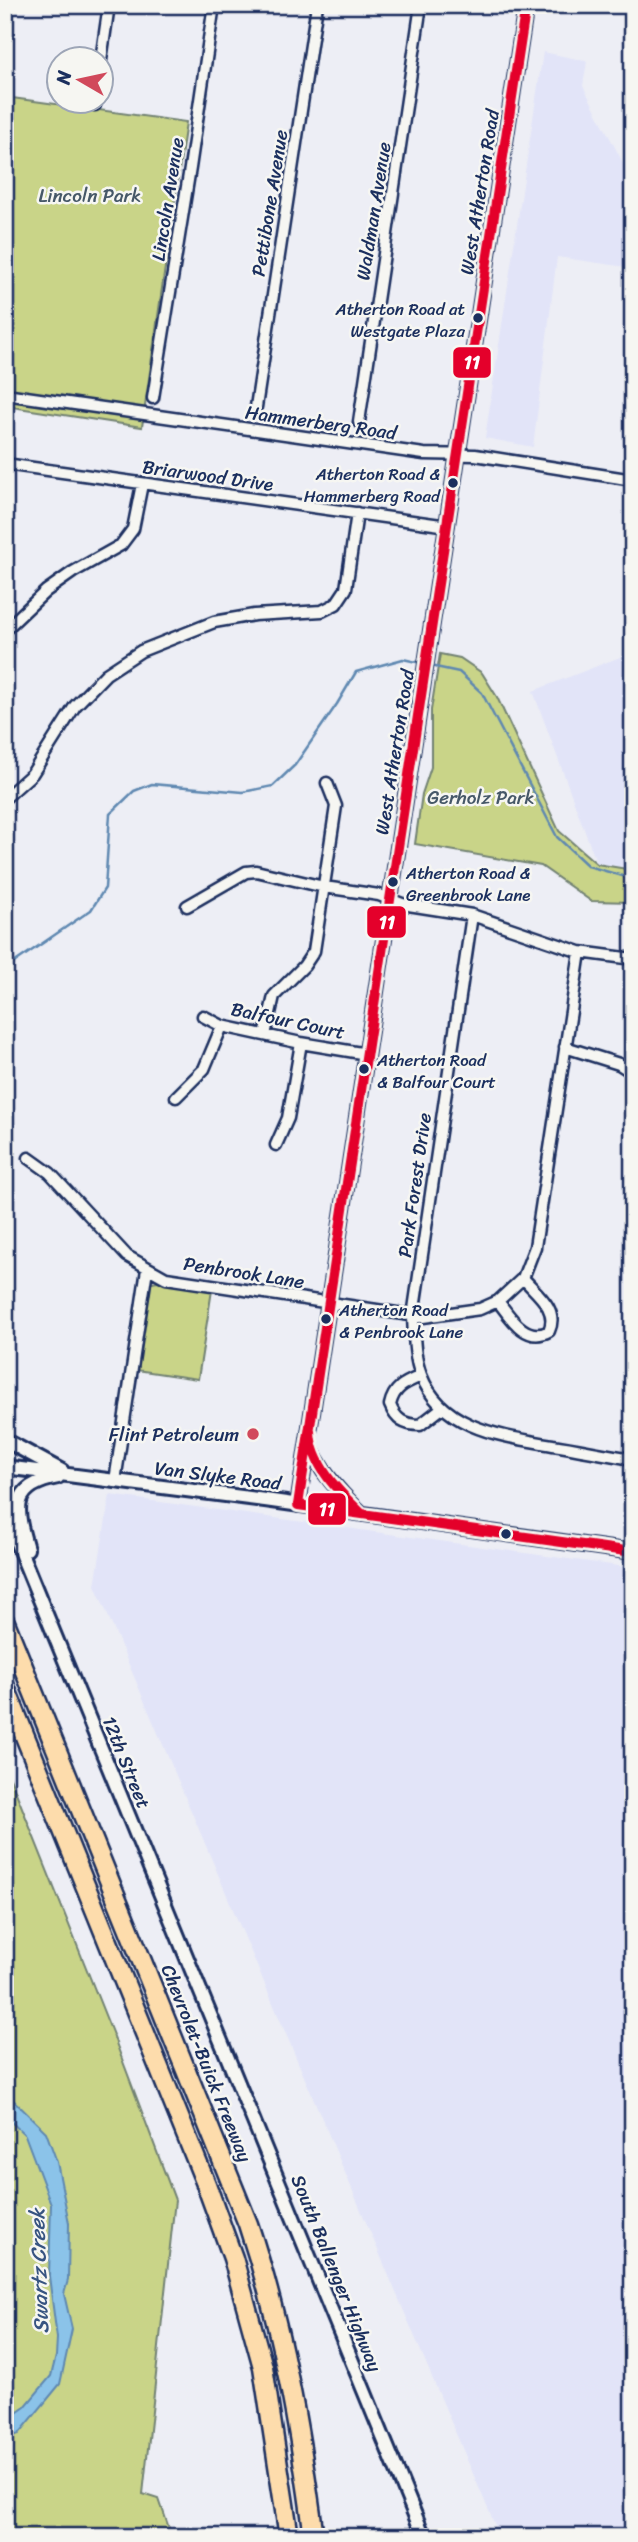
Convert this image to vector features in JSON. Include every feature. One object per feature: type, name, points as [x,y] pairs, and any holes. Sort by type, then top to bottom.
[{"type":"highway","name":"Chevrolet-Buick Freeway","points":[[5,1622],[248,2224],[288,2367],[314,2533]]},
{"type":"highway","points":[[5,1687],[197,2161],[233,2258],[263,2367],[289,2537]]},
{"type":"street","points":[[5,14],[6,5]]},
{"type":"street","points":[[103,46],[109,5]]},
{"type":"street","name":"Lincoln Avenue","points":[[153,398],[214,5]]},
{"type":"street","name":"Pettibone Avenue","points":[[256,407],[317,5]]},
{"type":"street","name":"Waldman Avenue","points":[[359,422],[421,5]]},
{"type":"street","name":"West Atherton Road","points":[[298,1505],[526,5]]},
{"type":"street","name":"Hammerberg Road","points":[[5,394],[424,454],[494,457],[633,480]]},
{"type":"street","name":"Briarwood Drive","points":[[5,464],[448,526]]},
{"type":"street","points":[[5,630],[46,591],[121,545],[133,529],[142,484]]},
{"type":"street","points":[[5,798],[32,774],[83,698],[106,674],[141,651],[214,622],[254,615],[322,611],[336,604],[346,589],[357,513]]},
{"type":"street","points":[[265,1035],[274,996],[304,966],[314,951],[336,807],[327,783]]},
{"type":"street","points":[[187,906],[246,872],[256,871],[324,887],[379,895],[402,904],[472,915],[580,951],[633,959]]},
{"type":"street","name":"Park Forest Drive","points":[[472,915],[412,1316],[415,1351],[421,1376],[442,1408],[489,1433],[633,1459]]},
{"type":"street","name":"Penbrook Lane","points":[[29,1158],[50,1173],[127,1256],[166,1278],[412,1316],[480,1309],[498,1301],[523,1278],[535,1247],[580,951]]},
{"type":"street","name":"Balfour Court","points":[[202,1016],[222,1026],[367,1054]]},
{"type":"street","points":[[176,1097],[204,1069],[222,1026]]},
{"type":"street","points":[[276,1145],[288,1118],[301,1043]]},
{"type":"street","points":[[565,1048],[619,1064],[633,1073]]},
{"type":"street","points":[[115,1481],[147,1269]]},
{"type":"street","points":[[498,1301],[525,1332],[542,1335],[549,1331],[552,1319],[548,1306],[523,1278]]},
{"type":"street","points":[[421,1376],[401,1385],[395,1392],[390,1405],[396,1418],[404,1423],[420,1424],[442,1408]]},
{"type":"street","points":[[5,1440],[68,1475]]},
{"type":"street","points":[[309,1441],[317,1460],[362,1514]]},
{"type":"street","name":"Van Slyke Road","points":[[5,1467],[633,1552]]},
{"type":"street","points":[[47,1619],[18,1510],[20,1499],[37,1480],[68,1475]]},
{"type":"street","name":"12th Street","points":[[5,1514],[214,2024]]},
{"type":"street","name":"South Ballenger Highway","points":[[214,2024],[424,2537]]},
{"type":"shaded area","points":[[543,52],[587,61],[583,86],[633,182],[633,268],[557,257],[533,447],[485,438]]},
{"type":"shaded area","points":[[633,652],[633,870],[597,864],[533,691]]},
{"type":"shaded area","points":[[110,1495],[633,1568],[633,2537],[500,2537],[95,1585]]},
{"type":"green space","name":"Lincoln Park","points":[[5,97],[46,103],[46,116],[116,116],[116,112],[186,122],[142,427],[5,406]]},
{"type":"green space","name":"Gerholz Park","points":[[440,654],[460,658],[482,673],[497,697],[559,831],[597,864],[633,870],[633,902],[591,901],[541,866],[415,844],[422,794],[431,767],[431,710]]},
{"type":"green space","points":[[158,1281],[212,1290],[198,1379],[136,1370],[150,1285]]},
{"type":"green space","points":[[5,1765],[113,2035],[175,2200],[143,2494],[159,2499],[172,2537],[5,2537]]},
{"type":"water","points":[[5,2092],[46,2132],[57,2162],[69,2223],[68,2280],[64,2294],[72,2329],[60,2384],[19,2434],[5,2439],[5,2421],[25,2407],[51,2376],[57,2338],[49,2276],[51,2204],[25,2135],[5,2116]]},
{"type":"waterway","points":[[5,969],[91,910],[105,888],[110,814],[134,791],[152,784],[243,792],[273,786],[295,765],[356,672],[403,659],[421,663]]},
{"type":"waterway","points":[[431,666],[459,672],[482,693],[557,837],[588,866],[633,879]]},
{"type":"transit line","name":"11","points":[[526,5],[298,1505],[633,1552]]},
{"type":"transit line","name":"11","points":[[310,1431],[315,1455],[321,1466],[336,1487],[362,1514]]},
{"type":"place","name":"Atherton Road at Westgate Plaza","points":[[478,318]]},
{"type":"place","name":"Atherton Road & Hammerberg Road","points":[[453,483]]},
{"type":"place","name":"Atherton Road & Greenbrook Lane","points":[[393,882]]},
{"type":"place","name":"Atherton Road & Balfour Court","points":[[364,1069]]},
{"type":"place","name":"Atherton Road & Penbrook Lane","points":[[326,1319]]},
{"type":"place","name":"Flint Petroleum","points":[[253,1434]]},
{"type":"water label","name":"Swartz Creek","points":[[39,2271]]}]
